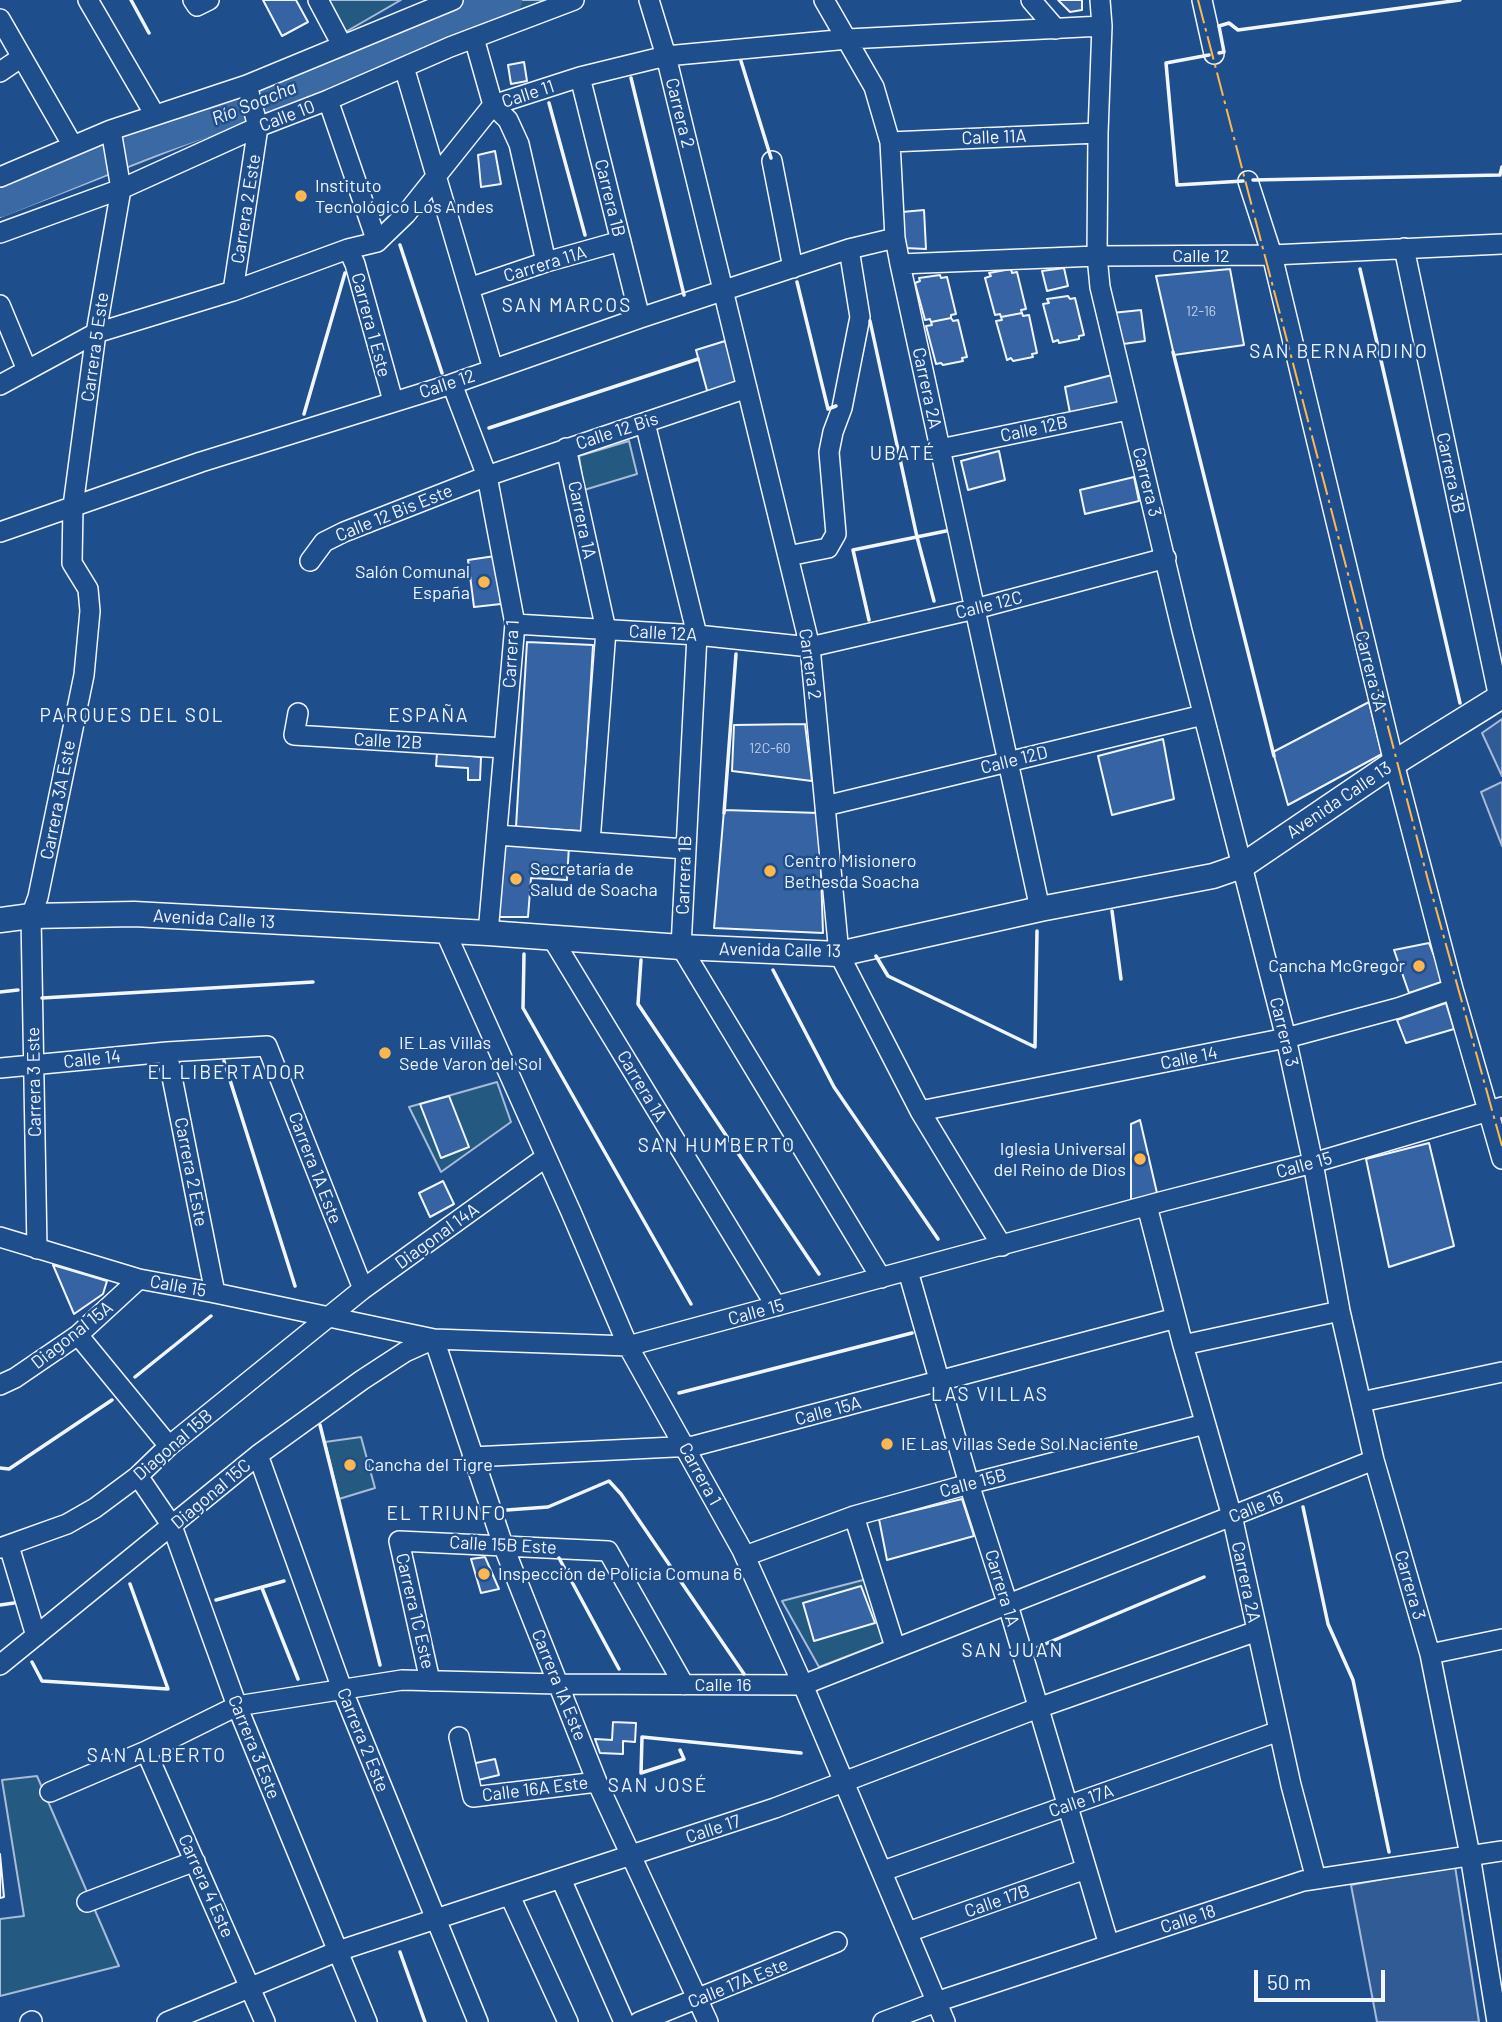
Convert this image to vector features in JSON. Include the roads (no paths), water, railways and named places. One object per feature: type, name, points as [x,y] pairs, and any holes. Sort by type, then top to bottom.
[{"type":"main road","name":"Avenida Calle 13","points":[[0,920],[31,916],[134,914],[839,954],[1040,909],[1213,876],[1242,866],[1394,763],[1500,697]]},
{"type":"street","points":[[88,0],[155,116]]},
{"type":"street","points":[[317,0],[342,45]]},
{"type":"street","points":[[0,177],[111,130],[248,87],[431,4],[453,0]]},
{"type":"street","name":"Calle 10","points":[[0,233],[121,190],[258,125],[328,100],[474,38],[574,0]]},
{"type":"street","points":[[649,0],[666,56]]},
{"type":"street","name":"Carrera 2A","points":[[824,0],[874,86],[890,142],[895,238],[900,264],[1040,909]]},
{"type":"street","points":[[1031,0],[1056,29]]},
{"type":"street","name":"Carrera 3","points":[[1100,0],[1102,26],[1097,256],[1100,287],[1203,715],[1286,1038],[1314,1163],[1340,1311],[1374,1460],[1430,1654],[1470,1855],[1497,2022]]},
{"type":"street","points":[[1202,0],[1214,54]]},
{"type":"street","points":[[0,19],[73,146]]},
{"type":"street","name":"Calle 11","points":[[377,242],[437,178],[493,105],[580,77],[666,56],[848,39],[1102,26]]},
{"type":"street","points":[[474,38],[493,105],[508,120],[519,144],[546,262]]},
{"type":"street","name":"Carrera 2","points":[[666,56],[810,647],[839,954],[920,1111],[1002,1246]]},
{"type":"street","points":[[0,72],[22,57]]},
{"type":"street","points":[[404,67],[493,369]]},
{"type":"street","name":"Carrera 1B","points":[[580,77],[640,318]]},
{"type":"street","points":[[248,87],[258,125]]},
{"type":"street","points":[[0,385],[96,333],[233,291],[348,249],[377,242],[328,100]]},
{"type":"street","name":"Carrera 2 Este","points":[[233,291],[258,125]]},
{"type":"street","points":[[111,130],[121,190]]},
{"type":"street","name":"Calle 11A","points":[[890,142],[1098,133]]},
{"type":"street","points":[[772,161],[793,268]]},
{"type":"street","name":"Carrera 3A","points":[[1248,181],[1272,256],[1394,763],[1453,989],[1495,1108],[1502,1159]]},
{"type":"street","name":"Carrera 5 Este","points":[[73,506],[96,333],[121,190]]},
{"type":"street","name":"Calle 12","points":[[0,532],[393,401],[452,384],[849,249],[895,238]]},
{"type":"street","name":"Carrera 11A","points":[[469,288],[621,241]]},
{"type":"street","name":"Calle 12","points":[[900,264],[1097,256],[1272,256],[1502,244]]},
{"type":"street","name":"Carrera 3B","points":[[1404,248],[1500,697]]},
{"type":"street","name":"Carrera 1 Este","points":[[348,249],[355,264],[393,401]]},
{"type":"street","points":[[788,556],[828,548],[836,534],[829,453],[832,432],[842,408],[860,317],[849,249]]},
{"type":"street","points":[[0,304],[27,370]]},
{"type":"street","name":"Carrera 1","points":[[452,384],[487,476],[515,624],[488,933]]},
{"type":"street","name":"Calle 12 Bis","points":[[487,476],[747,388]]},
{"type":"street","name":"Calle 12B","points":[[940,449],[1128,410]]},
{"type":"street","name":"Carrera 1B","points":[[645,423],[697,635],[681,947]]},
{"type":"street","name":"Carrera 1A","points":[[566,448],[606,630],[590,842]]},
{"type":"street","name":"Calle 12 Bis Este","points":[[310,561],[324,542],[487,476]]},
{"type":"street","name":"Carrera 3A Este","points":[[31,916],[38,897],[84,675],[90,611],[88,590],[72,563],[73,506]]},
{"type":"street","name":"Calle 12C","points":[[810,647],[975,609],[1166,558]]},
{"type":"street","name":"Calle 12A","points":[[515,624],[697,635],[810,647]]},
{"type":"street","name":"Calle 12B","points":[[298,713],[294,735],[504,748]]},
{"type":"street","name":"Calle 12D","points":[[825,806],[1203,715]]},
{"type":"street","points":[[497,835],[685,849]]},
{"type":"street","name":"Carrera 3 Este","points":[[31,916],[37,1249]]},
{"type":"street","name":"Carrera 1","points":[[445,931],[628,1346],[745,1556],[845,1782],[945,2022]]},
{"type":"street","name":"Carrera 1A","points":[[552,938],[776,1306]]},
{"type":"street","points":[[681,947],[881,1278]]},
{"type":"street","name":"Calle 14","points":[[920,1111],[1286,1038],[1398,1008],[1453,989]]},
{"type":"street","name":"Calle 14","points":[[0,1068],[167,1052],[267,1046]]},
{"type":"street","name":"Carrera 1A Este","points":[[267,1046],[363,1289]]},
{"type":"street","name":"Carrera 2 Este","points":[[167,1052],[215,1293]]},
{"type":"street","name":"Calle 15","points":[[0,1237],[139,1279],[434,1339],[628,1346],[1314,1163],[1495,1108]]},
{"type":"street","name":"Diagonal 14A","points":[[330,1316],[363,1289],[546,1157]]},
{"type":"street","name":"Carrera 2A","points":[[1147,1206],[1231,1516],[1279,1731],[1316,1879]]},
{"type":"street","name":"Carrera 1A","points":[[908,1271],[969,1484],[1008,1605],[1109,1945]]},
{"type":"street","name":"Diagonal 15A","points":[[0,1385],[15,1378],[78,1335],[139,1279]]},
{"type":"street","points":[[1183,1345],[1340,1311]]},
{"type":"street","name":"Diagonal 15B","points":[[5,1547],[67,1524],[94,1508],[138,1476],[169,1446],[330,1316]]},
{"type":"street","name":"Calle 15A","points":[[472,1457],[685,1447],[1176,1318]]},
{"type":"street","points":[[78,1335],[169,1446]]},
{"type":"street","name":"Carrera 1A Este","points":[[434,1339],[502,1545],[597,1782],[708,2022]]},
{"type":"street","name":"Diagonal 15C","points":[[0,1665],[258,1455],[362,1380],[405,1352],[434,1339]]},
{"type":"street","points":[[1361,1402],[1502,1372]]},
{"type":"street","name":"Calle 15B","points":[[745,1556],[854,1516],[1205,1424]]},
{"type":"street","name":"Carrera 2 Este","points":[[258,1455],[342,1689],[478,2022]]},
{"type":"street","name":"Calle 16","points":[[50,1792],[146,1751],[237,1706],[402,1680],[803,1685],[1374,1460]]},
{"type":"street","name":"Carrera 3 Este","points":[[138,1476],[173,1526],[237,1706],[367,2022]]},
{"type":"street","points":[[854,1516],[895,1647]]},
{"type":"street","name":"Calle 15B Este","points":[[399,1541],[608,1551],[684,1685]]},
{"type":"street","name":"Carrera 1C Este","points":[[399,1541],[430,1681]]},
{"type":"street","points":[[5,1547],[36,1636]]},
{"type":"street","name":"Calle 17","points":[[167,2022],[338,1951],[775,1808],[1038,1708],[1257,1631]]},
{"type":"street","points":[[1430,1654],[1502,1639]]},
{"type":"street","name":"Calle 17A","points":[[883,1871],[1279,1731]]},
{"type":"street","name":"Calle 16A Este","points":[[459,1737],[473,1797],[597,1782]]},
{"type":"street","name":"Carrera 4 Este","points":[[146,1751],[265,2022]]},
{"type":"street","name":"Calle 18","points":[[883,2022],[1303,1881],[1502,1851]]},
{"type":"street","points":[[87,1902],[195,1861]]},
{"type":"street","name":"Calle 17B","points":[[908,1932],[1086,1870]]},
{"type":"street","points":[[561,1879],[624,2022]]},
{"type":"street","points":[[510,1896],[568,2022]]},
{"type":"street","name":"Calle 17A Este","points":[[639,2022],[836,1942]]},
{"type":"waterway","name":"Río Soacha","points":[[0,201],[139,144],[257,103],[425,31],[506,0]]},
{"type":"place","name":"Instituto Tecnológico Los Andes","points":[[301,196]]},
{"type":"place","name":"Salón Comunal España","points":[[484,582]]},
{"type":"place","name":"Centro Misionero Bethesda Soacha","points":[[770,871]]},
{"type":"place","name":"Secretaría de Salud de Soacha","points":[[516,879]]},
{"type":"place","name":"Cancha McGregor","points":[[1419,966]]},
{"type":"place","name":"IE Las Villas Sede Varon del Sol","points":[[385,1053]]},
{"type":"place","name":"Iglesia Universal del Reino de Dios","points":[[1140,1159]]},
{"type":"place","name":"IE Las Villas Sede Sol Naciente","points":[[887,1444]]},
{"type":"place","name":"Cancha del Tigre","points":[[350,1465]]},
{"type":"place","name":"Inspección de Policia Comuna 6","points":[[484,1574]]},
{"type":"district","name":"SAN MARCOS","points":[[567,306]]},
{"type":"district","name":"SAN BERNARDINO","points":[[1339,352]]},
{"type":"district","name":"UBATÉ","points":[[903,454]]},
{"type":"district","name":"PARQUES DEL SOL","points":[[132,716]]},
{"type":"district","name":"ESPAÑA","points":[[429,716]]},
{"type":"district","name":"EL LIBERTADOR","points":[[227,1073]]},
{"type":"district","name":"SAN HUMBERTO","points":[[717,1146]]},
{"type":"district","name":"LAS VILLAS","points":[[990,1395]]},
{"type":"district","name":"EL TRIUNFO","points":[[447,1514]]},
{"type":"district","name":"SAN JUAN","points":[[1013,1651]]},
{"type":"district","name":"SAN ALBERTO","points":[[157,1756]]},
{"type":"district","name":"SAN JOSÉ","points":[[658,1786]]}]
